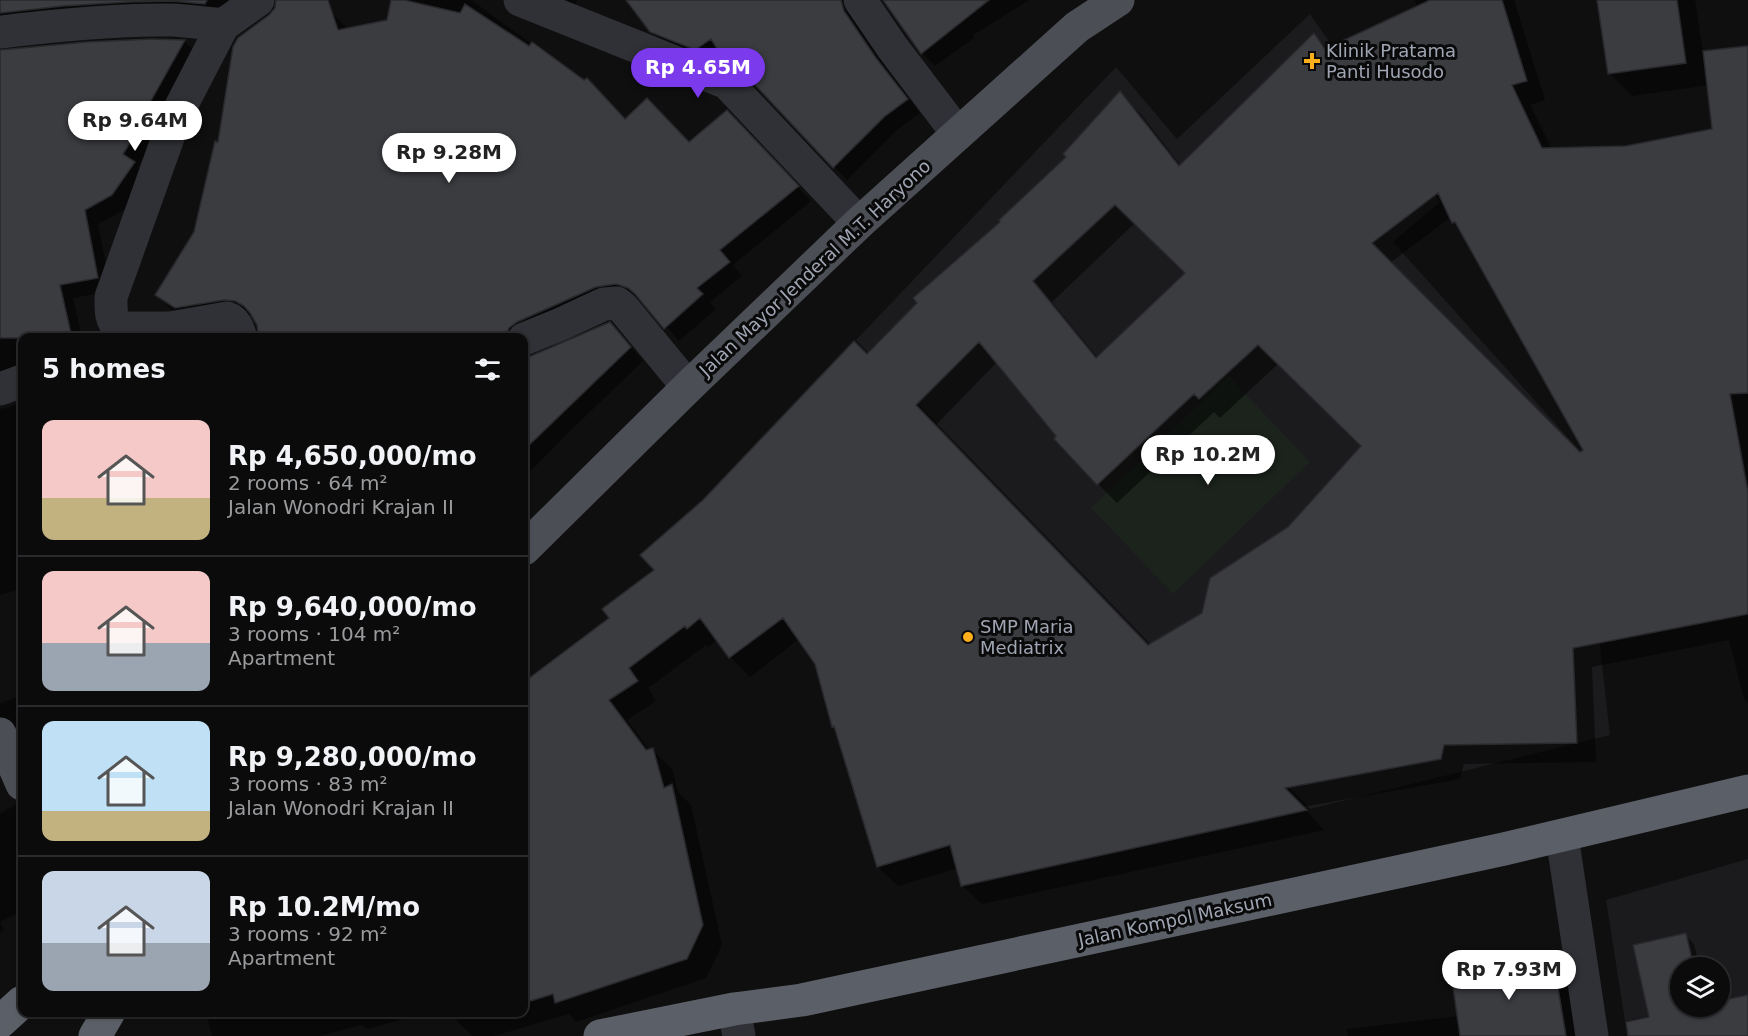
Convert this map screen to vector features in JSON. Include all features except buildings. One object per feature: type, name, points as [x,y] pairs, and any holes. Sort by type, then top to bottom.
[{"type":"highway","name":"Jalan Kompol Maksum","points":[[600,1036],[736,1022],[802,1000],[1562,836],[1748,791]]},
{"type":"highway","points":[[0,1022],[18,1006]]},
{"type":"highway","points":[[95,1036],[106,1017]]},
{"type":"main road","name":"Jalan Mayor Jenderal M.T. Haryono","points":[[528,545],[859,223],[1104,4]]},
{"type":"main road","points":[[0,735],[18,775]]},
{"type":"street","points":[[239,333],[237,326],[227,318],[171,328],[119,328],[114,324],[111,297],[175,118],[223,25],[258,0]]},
{"type":"street","points":[[520,0],[727,83],[859,223]]},
{"type":"street","points":[[860,0],[898,56],[958,134]]},
{"type":"street","points":[[0,32],[54,26],[172,20],[223,25]]},
{"type":"street","points":[[528,337],[604,304],[617,303],[688,387]]},
{"type":"street","points":[[0,389],[18,382]]},
{"type":"street","points":[[1562,836],[1592,1036]]},
{"type":"shaded area","points":[[1310,14],[1440,202],[1393,242],[1578,449],[1610,735],[1310,809],[856,340],[1116,67],[1177,139]]},
{"type":"shaded area","points":[[1229,376],[1310,462],[1173,594],[1091,508]]},
{"type":"shaded area","points":[[1748,859],[1748,1036],[1709,1017],[1730,1017],[1730,957],[1670,957],[1670,1011],[1625,1021],[1606,900]]},
{"type":"place","name":"Klinik Pratama Panti Husodo","points":[[1312,61]]},
{"type":"place","name":"SMP Maria Mediatrix","points":[[968,637]]}]
